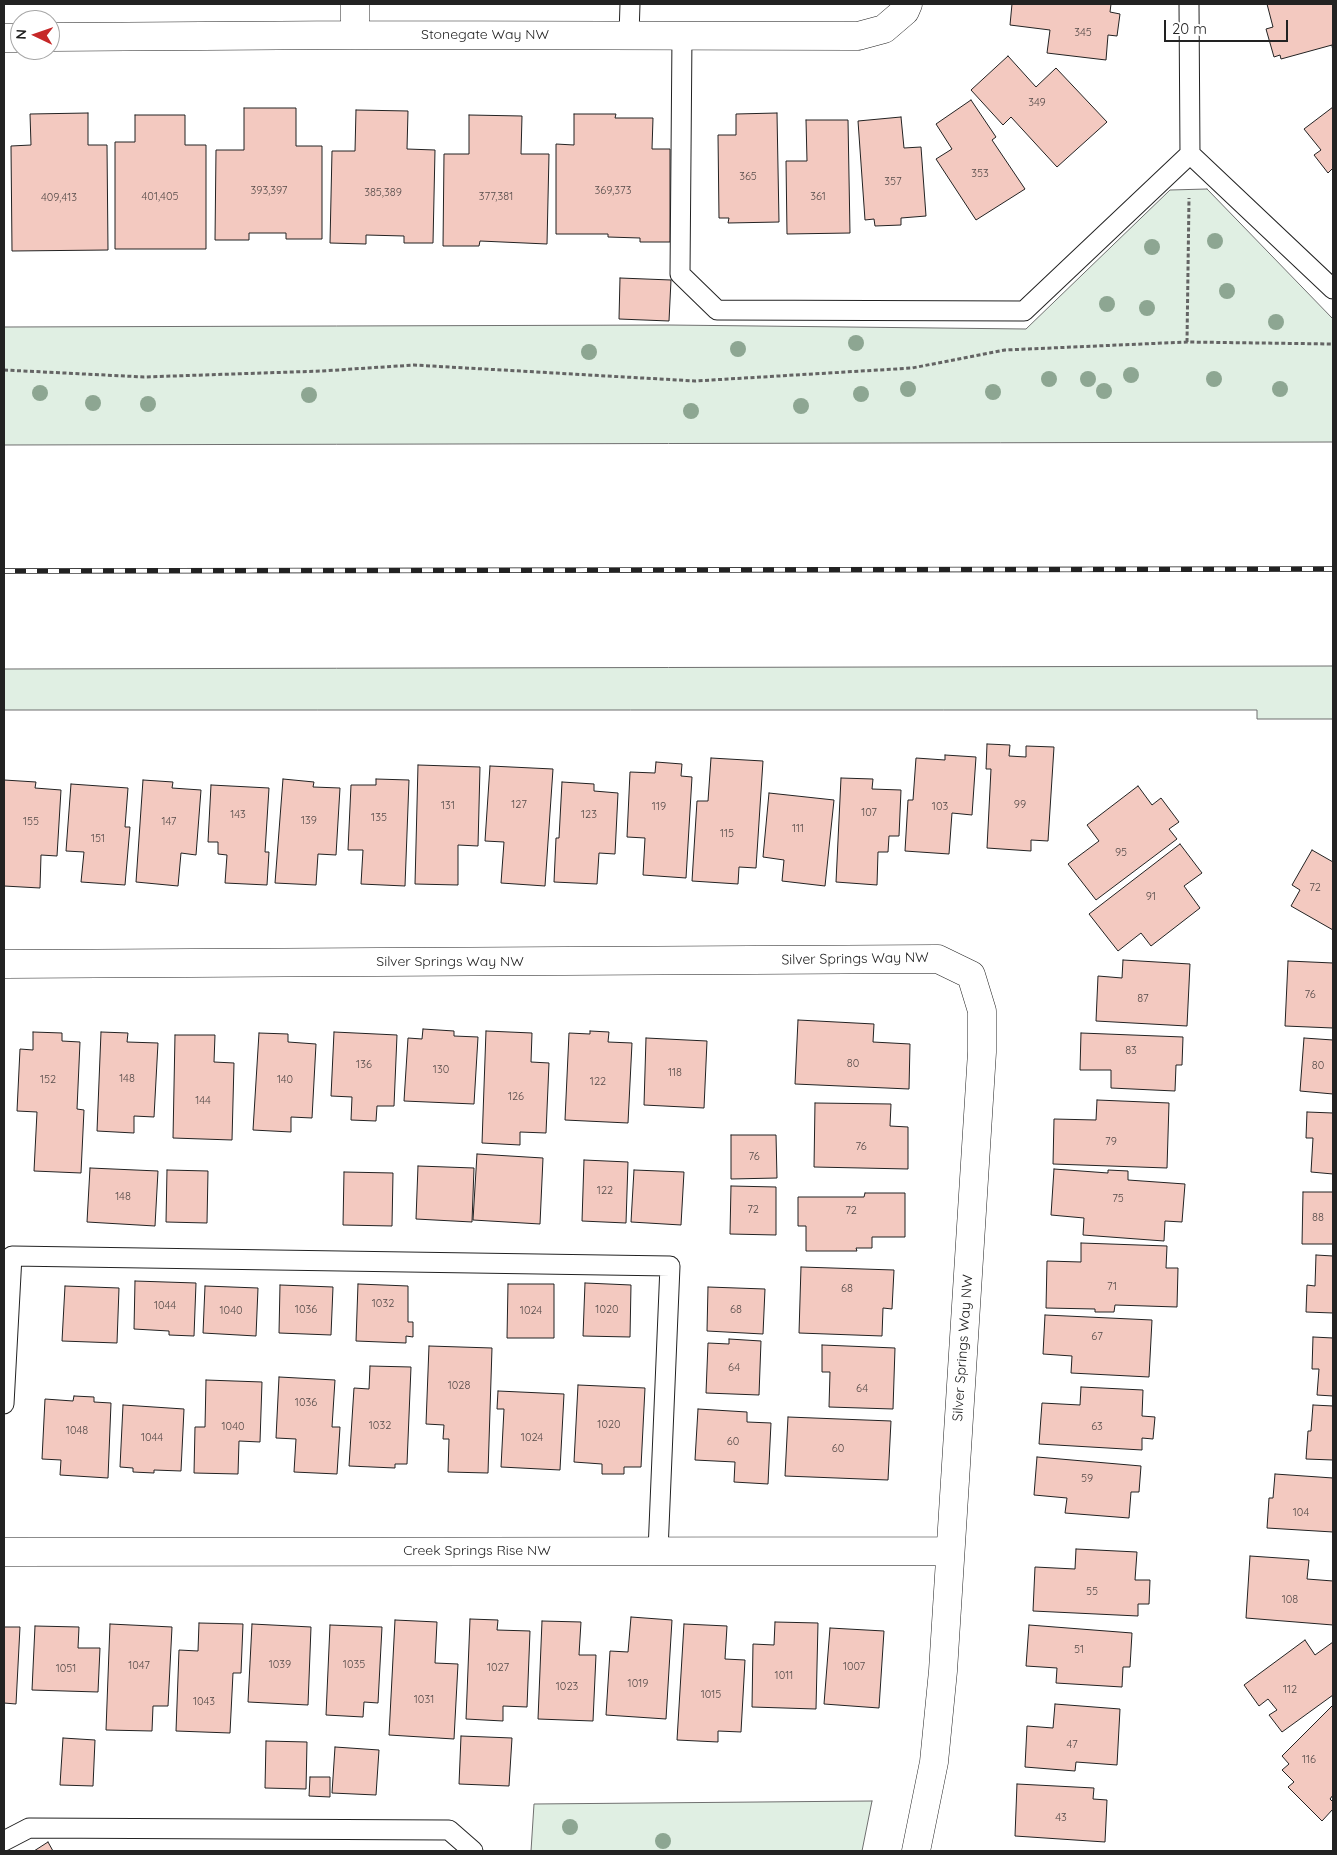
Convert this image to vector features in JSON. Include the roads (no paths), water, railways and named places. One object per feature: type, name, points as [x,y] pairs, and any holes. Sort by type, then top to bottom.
[{"type":"street","points":[[355,4],[355,35]]},
{"type":"street","name":"Stonegate Way NW","points":[[60,37],[355,35],[858,36],[884,29],[905,11],[908,4]]},
{"type":"street","name":"Silver Springs Way NW","points":[[4,964],[938,959],[971,975],[982,1011],[982,1052],[943,1671],[934,1762],[916,1851]]},
{"type":"street","name":"Creek Springs Rise NW","points":[[4,1552],[950,1551]]},
{"type":"lane","points":[[630,4],[630,35]]},
{"type":"lane","points":[[1189,4],[1190,154],[1333,289]]},
{"type":"lane","points":[[682,36],[680,274],[717,310],[1024,311],[1190,154]]},
{"type":"lane","points":[[4,1404],[12,1256],[670,1266],[658,1551]]},
{"type":"lane","points":[[4,1841],[29,1828],[449,1830],[474,1851]]},
{"type":"railway","points":[[4,571],[1333,569]]}]
